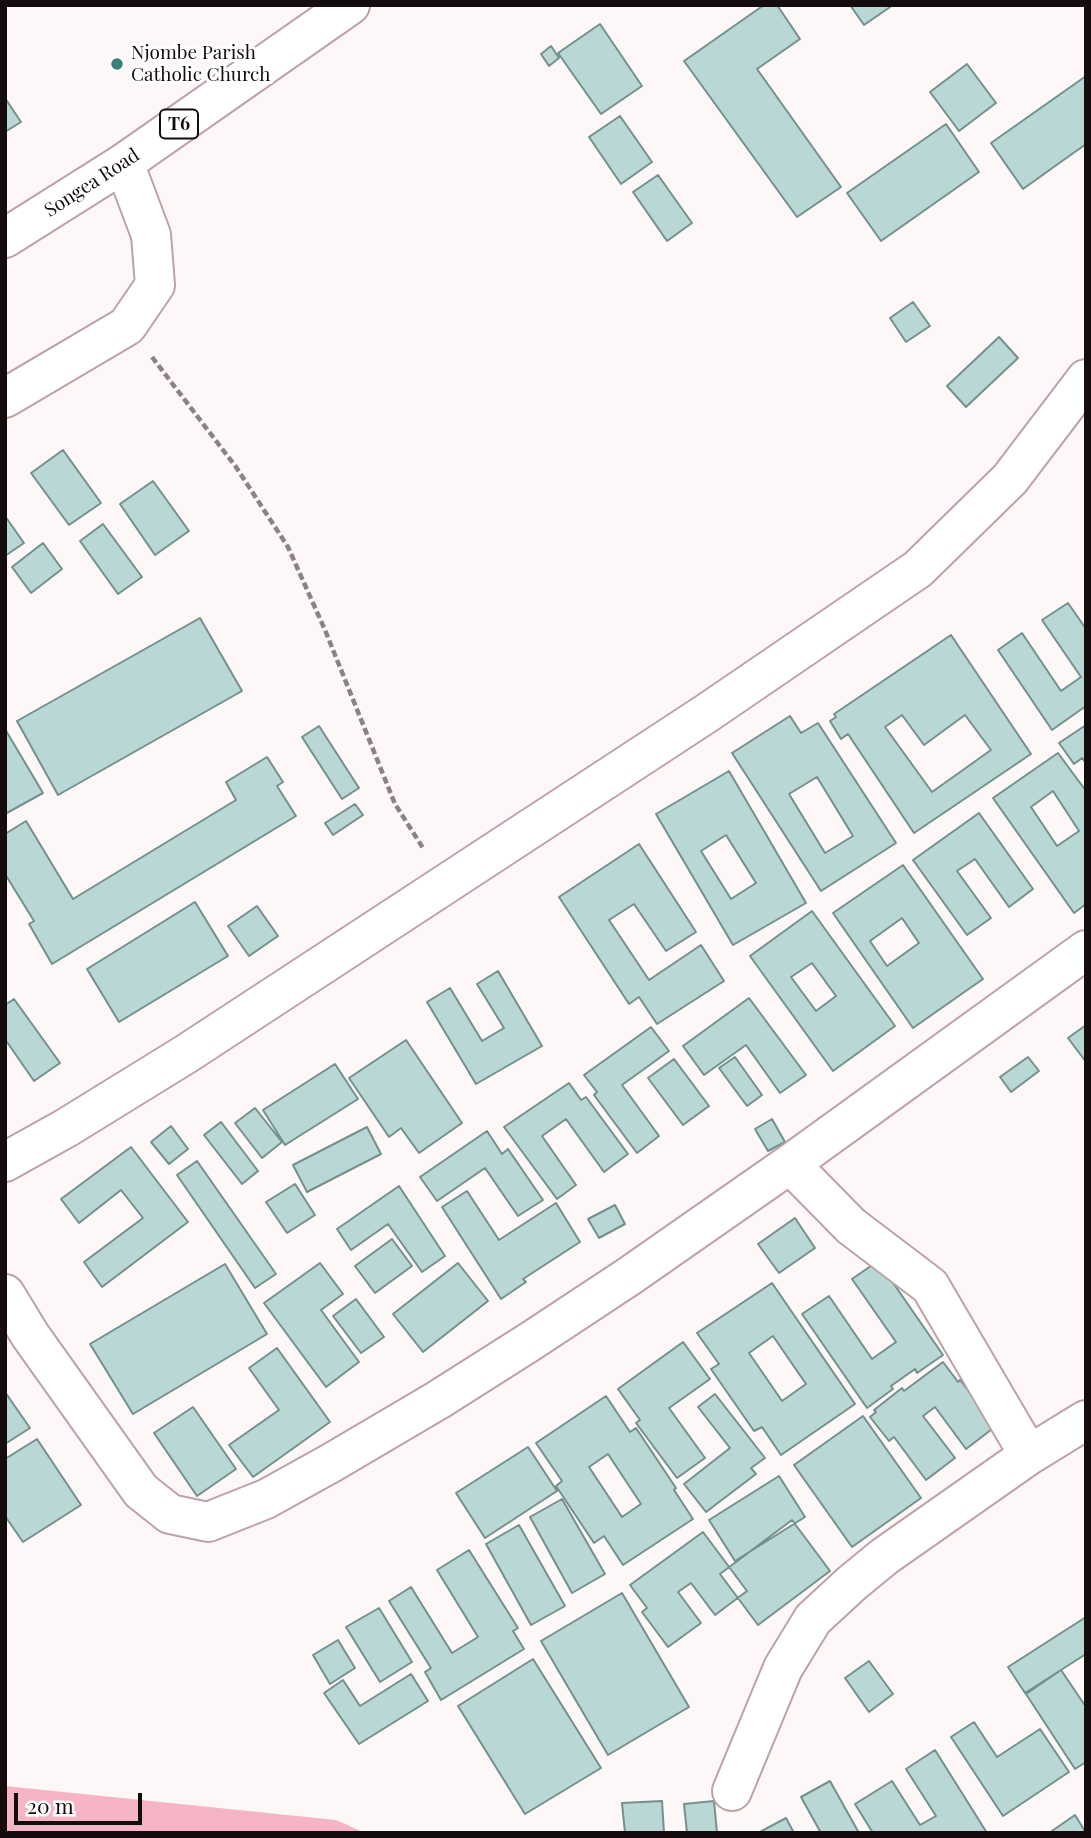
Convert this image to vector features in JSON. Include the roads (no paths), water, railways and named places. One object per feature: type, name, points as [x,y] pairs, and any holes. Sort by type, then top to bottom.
[{"type":"main road","name":"Songea Road","points":[[5,238],[124,163],[350,5]]},
{"type":"main road","points":[[5,398],[62,367],[127,326],[155,285],[151,235],[124,163]]},
{"type":"main road","points":[[5,1162],[176,1061],[707,713],[918,569],[1010,479],[1086,379]]},
{"type":"main road","points":[[5,1294],[30,1335],[141,1490],[170,1514],[208,1522],[266,1499],[438,1400],[628,1277],[790,1164],[1086,950]]},
{"type":"main road","points":[[790,1164],[851,1226],[930,1286],[1029,1455]]},
{"type":"main road","points":[[732,1791],[783,1668],[813,1619],[885,1556],[1029,1455],[1086,1420]]},
{"type":"place","name":"Njombe Parish Catholic Church","points":[[117,64]]}]
